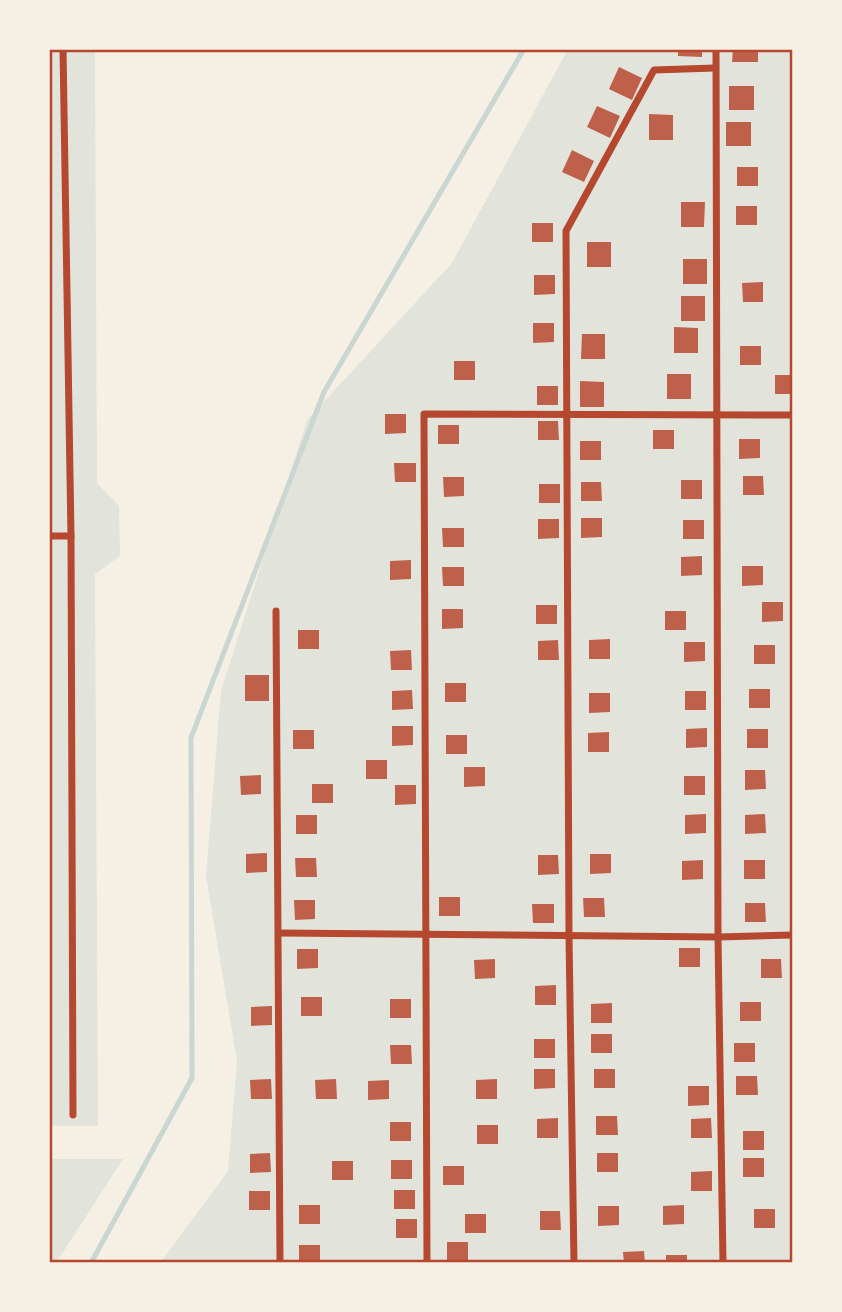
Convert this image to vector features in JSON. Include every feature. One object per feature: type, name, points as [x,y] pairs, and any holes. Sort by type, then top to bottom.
[{"type":"street","points":[[63,49],[71,536],[73,1115]]},
{"type":"street","points":[[716,49],[718,937],[723,1263]]},
{"type":"street","points":[[574,1263],[569,936],[566,230],[654,70],[715,68]]},
{"type":"street","points":[[427,1263],[424,414],[793,415]]},
{"type":"street","points":[[49,536],[71,536]]},
{"type":"street","points":[[276,611],[280,1263]]},
{"type":"street","points":[[279,933],[718,937],[793,935]]},
{"type":"shaded area","points":[[49,49],[95,49],[97,483],[119,506],[120,556],[95,574],[98,1126],[49,1126]]},
{"type":"shaded area","points":[[568,49],[793,49],[793,1263],[160,1263],[228,1171],[237,1061],[206,876],[221,691],[307,420],[452,263]]},
{"type":"shaded area","points":[[49,1159],[123,1159],[56,1263],[49,1263]]},
{"type":"building","points":[[678,49],[702,49],[702,57],[678,56]]},
{"type":"building","points":[[733,49],[758,49],[758,62],[732,62]]},
{"type":"building","points":[[619,67],[642,78],[632,100],[609,89]]},
{"type":"building","points":[[729,86],[754,86],[754,110],[729,110]]},
{"type":"building","points":[[597,106],[620,116],[610,138],[587,127]]},
{"type":"building","points":[[649,114],[673,115],[673,140],[649,140]]},
{"type":"building","points":[[726,122],[751,122],[751,146],[726,146]]},
{"type":"building","points":[[572,150],[594,161],[584,182],[562,172]]},
{"type":"building","points":[[737,167],[758,167],[758,186],[737,186]]},
{"type":"building","points":[[681,202],[705,202],[704,227],[681,227]]},
{"type":"building","points":[[736,206],[757,206],[757,225],[736,225]]},
{"type":"building","points":[[532,223],[553,223],[553,242],[532,242]]},
{"type":"building","points":[[587,242],[611,242],[611,267],[587,267]]},
{"type":"building","points":[[683,259],[707,259],[707,284],[683,284]]},
{"type":"building","points":[[534,275],[555,275],[555,294],[534,295]]},
{"type":"building","points":[[763,282],[763,302],[743,302],[742,283]]},
{"type":"building","points":[[681,296],[705,296],[705,321],[681,321]]},
{"type":"building","points":[[533,323],[554,323],[554,342],[533,343]]},
{"type":"building","points":[[674,327],[698,328],[698,353],[674,353]]},
{"type":"building","points":[[582,334],[605,334],[605,359],[581,359]]},
{"type":"building","points":[[740,346],[761,346],[761,365],[740,365]]},
{"type":"building","points":[[454,361],[475,361],[475,380],[454,380]]},
{"type":"building","points":[[667,374],[691,374],[691,399],[667,399]]},
{"type":"building","points":[[775,375],[793,375],[793,394],[775,394]]},
{"type":"building","points":[[580,381],[604,382],[604,407],[580,407]]},
{"type":"building","points":[[537,386],[558,386],[558,405],[537,405]]},
{"type":"building","points":[[385,414],[406,414],[406,433],[385,434]]},
{"type":"building","points":[[538,421],[558,421],[559,440],[538,440]]},
{"type":"building","points":[[438,425],[459,425],[459,444],[438,444]]},
{"type":"building","points":[[653,430],[674,430],[674,449],[653,449]]},
{"type":"building","points":[[739,439],[760,439],[760,458],[739,459]]},
{"type":"building","points":[[580,441],[601,441],[601,460],[580,460]]},
{"type":"building","points":[[394,463],[416,463],[416,482],[395,482]]},
{"type":"building","points":[[743,476],[763,476],[764,495],[743,495]]},
{"type":"building","points":[[443,477],[464,477],[464,496],[444,497]]},
{"type":"building","points":[[681,480],[702,480],[702,499],[681,499]]},
{"type":"building","points":[[581,482],[601,482],[602,501],[581,501]]},
{"type":"building","points":[[539,484],[560,484],[560,503],[539,503]]},
{"type":"building","points":[[581,518],[602,518],[602,537],[581,538]]},
{"type":"building","points":[[538,519],[559,519],[559,538],[538,539]]},
{"type":"building","points":[[683,520],[704,520],[704,539],[683,539]]},
{"type":"building","points":[[442,528],[464,528],[464,547],[443,547]]},
{"type":"building","points":[[702,556],[702,575],[681,576],[681,557]]},
{"type":"building","points":[[411,560],[411,579],[390,580],[390,561]]},
{"type":"building","points":[[742,566],[763,566],[763,585],[742,586]]},
{"type":"building","points":[[442,567],[464,567],[464,586],[443,586]]},
{"type":"building","points":[[762,602],[783,602],[783,621],[762,622]]},
{"type":"building","points":[[536,605],[557,605],[557,624],[536,624]]},
{"type":"building","points":[[442,609],[463,609],[463,628],[442,629]]},
{"type":"building","points":[[665,611],[686,611],[686,630],[665,630]]},
{"type":"building","points":[[298,630],[319,630],[319,649],[298,649]]},
{"type":"building","points":[[610,639],[610,659],[589,659],[589,640]]},
{"type":"building","points":[[558,640],[559,660],[538,660],[538,641]]},
{"type":"building","points":[[684,642],[705,642],[705,661],[684,662]]},
{"type":"building","points":[[754,645],[775,645],[775,664],[754,664]]},
{"type":"building","points":[[411,650],[412,670],[391,670],[390,651]]},
{"type":"building","points":[[245,675],[269,675],[269,701],[245,701]]},
{"type":"building","points":[[445,683],[466,683],[466,702],[445,702]]},
{"type":"building","points":[[749,689],[770,689],[770,708],[749,708]]},
{"type":"building","points":[[412,690],[413,709],[392,710],[392,691]]},
{"type":"building","points":[[685,691],[706,691],[706,710],[685,710]]},
{"type":"building","points":[[589,693],[610,693],[610,712],[589,713]]},
{"type":"building","points":[[392,726],[413,726],[413,745],[392,746]]},
{"type":"building","points":[[707,728],[707,747],[686,748],[686,729]]},
{"type":"building","points":[[747,729],[768,729],[768,748],[747,748]]},
{"type":"building","points":[[293,730],[314,730],[314,749],[293,749]]},
{"type":"building","points":[[609,732],[609,752],[588,752],[588,733]]},
{"type":"building","points":[[446,735],[467,735],[467,754],[446,754]]},
{"type":"building","points":[[366,760],[387,760],[387,779],[366,779]]},
{"type":"building","points":[[464,767],[485,767],[485,786],[464,787]]},
{"type":"building","points":[[745,770],[765,770],[766,789],[745,790]]},
{"type":"building","points":[[261,775],[261,794],[241,795],[240,776]]},
{"type":"building","points":[[684,776],[705,776],[705,795],[684,795]]},
{"type":"building","points":[[312,784],[333,784],[333,803],[312,803]]},
{"type":"building","points":[[395,785],[416,785],[416,804],[395,805]]},
{"type":"building","points":[[706,814],[706,833],[685,834],[685,815]]},
{"type":"building","points":[[765,814],[766,833],[745,834],[745,815]]},
{"type":"building","points":[[296,815],[317,815],[317,834],[296,834]]},
{"type":"building","points":[[267,853],[267,872],[246,873],[246,854]]},
{"type":"building","points":[[590,854],[611,854],[611,873],[590,874]]},
{"type":"building","points":[[538,855],[558,855],[559,874],[538,875]]},
{"type":"building","points":[[295,858],[316,858],[317,877],[296,877]]},
{"type":"building","points":[[703,860],[703,879],[682,880],[682,861]]},
{"type":"building","points":[[744,860],[765,860],[765,879],[744,879]]},
{"type":"building","points":[[439,897],[460,897],[460,916],[439,916]]},
{"type":"building","points":[[583,898],[604,898],[605,917],[584,917]]},
{"type":"building","points":[[294,900],[315,900],[315,919],[295,920]]},
{"type":"building","points":[[745,903],[765,903],[766,922],[745,922]]},
{"type":"building","points":[[532,904],[554,904],[554,923],[533,923]]},
{"type":"building","points":[[679,948],[700,948],[700,967],[679,967]]},
{"type":"building","points":[[297,949],[318,949],[318,968],[297,969]]},
{"type":"building","points":[[495,959],[495,978],[475,979],[474,960]]},
{"type":"building","points":[[761,959],[781,959],[782,978],[761,978]]},
{"type":"building","points":[[556,985],[556,1005],[535,1005],[535,986]]},
{"type":"building","points":[[301,997],[322,997],[322,1016],[301,1016]]},
{"type":"building","points":[[390,999],[411,999],[411,1018],[390,1018]]},
{"type":"building","points":[[740,1002],[761,1002],[761,1021],[740,1021]]},
{"type":"building","points":[[612,1003],[612,1023],[591,1023],[591,1004]]},
{"type":"building","points":[[272,1006],[272,1025],[251,1026],[251,1007]]},
{"type":"building","points":[[591,1034],[612,1034],[612,1053],[591,1053]]},
{"type":"building","points":[[534,1039],[555,1039],[555,1058],[534,1058]]},
{"type":"building","points":[[734,1043],[755,1043],[755,1062],[734,1062]]},
{"type":"building","points":[[390,1045],[411,1045],[412,1064],[391,1064]]},
{"type":"building","points":[[534,1069],[555,1069],[555,1088],[534,1089]]},
{"type":"building","points":[[594,1069],[615,1069],[615,1088],[594,1088]]},
{"type":"building","points":[[736,1076],[757,1076],[758,1095],[736,1095]]},
{"type":"building","points":[[271,1079],[272,1099],[251,1099],[250,1080]]},
{"type":"building","points":[[336,1079],[337,1099],[316,1099],[315,1080]]},
{"type":"building","points":[[497,1079],[497,1099],[476,1099],[476,1080]]},
{"type":"building","points":[[389,1080],[389,1099],[368,1100],[368,1081]]},
{"type":"building","points":[[688,1086],[709,1086],[709,1105],[688,1106]]},
{"type":"building","points":[[596,1116],[617,1116],[618,1135],[596,1135]]},
{"type":"building","points":[[558,1118],[558,1138],[537,1138],[537,1119]]},
{"type":"building","points":[[711,1118],[712,1138],[691,1138],[691,1119]]},
{"type":"building","points":[[390,1122],[411,1122],[411,1141],[390,1141]]},
{"type":"building","points":[[477,1125],[498,1125],[498,1144],[477,1144]]},
{"type":"building","points":[[743,1131],[764,1131],[764,1150],[743,1150]]},
{"type":"building","points":[[270,1153],[271,1172],[250,1173],[250,1154]]},
{"type":"building","points":[[597,1153],[618,1153],[618,1172],[597,1172]]},
{"type":"building","points":[[743,1158],[764,1158],[764,1177],[743,1177]]},
{"type":"building","points":[[391,1160],[412,1160],[412,1179],[391,1179]]},
{"type":"building","points":[[332,1161],[353,1161],[353,1180],[332,1180]]},
{"type":"building","points":[[443,1166],[464,1166],[464,1185],[443,1185]]},
{"type":"building","points":[[712,1171],[712,1191],[691,1191],[691,1172]]},
{"type":"building","points":[[394,1190],[415,1190],[415,1209],[394,1209]]},
{"type":"building","points":[[249,1191],[270,1191],[270,1210],[249,1210]]},
{"type":"building","points":[[299,1205],[320,1205],[320,1224],[299,1224]]},
{"type":"building","points":[[684,1205],[684,1224],[663,1225],[663,1206]]},
{"type":"building","points":[[598,1206],[619,1206],[619,1225],[598,1226]]},
{"type":"building","points":[[754,1209],[775,1209],[775,1228],[754,1228]]},
{"type":"building","points":[[540,1211],[560,1211],[561,1230],[540,1230]]},
{"type":"building","points":[[465,1214],[486,1214],[486,1233],[465,1233]]},
{"type":"building","points":[[396,1219],[417,1219],[417,1238],[396,1238]]},
{"type":"building","points":[[447,1242],[468,1242],[468,1261],[447,1261]]},
{"type":"building","points":[[299,1245],[320,1245],[320,1263],[299,1263]]},
{"type":"building","points":[[644,1251],[645,1263],[624,1263],[623,1252]]},
{"type":"building","points":[[666,1255],[687,1255],[687,1263],[666,1263]]},
{"type":"waterway","points":[[91,1263],[192,1078],[191,738],[324,392],[524,49]]}]
